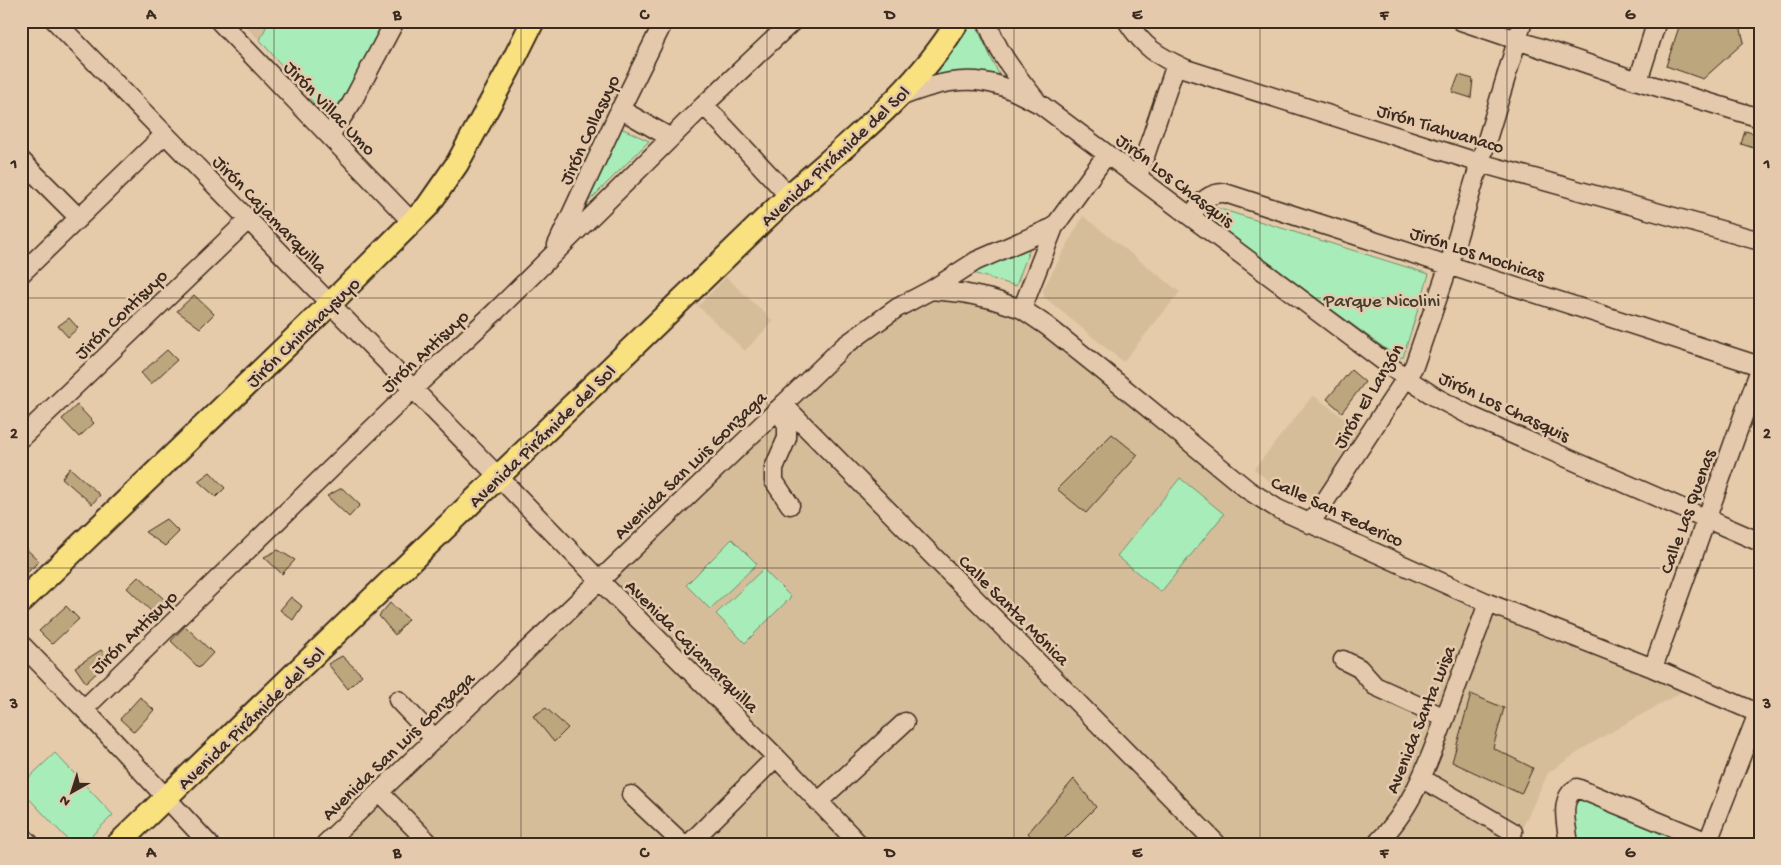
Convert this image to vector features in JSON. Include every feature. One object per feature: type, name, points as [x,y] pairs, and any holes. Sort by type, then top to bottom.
[{"type":"main road","name":"Jirón Chinchaysuyo","points":[[21,602],[330,304],[426,207],[457,164],[510,70],[533,21]]},
{"type":"main road","name":"Avenida Pirámide del Sol","points":[[118,844],[790,196],[899,97],[944,43],[958,21]]},
{"type":"street","name":"Jirón Cajamarquilla","points":[[55,21],[498,476]]},
{"type":"street","name":"Jirón Villac Umo","points":[[219,21],[412,222]]},
{"type":"street","points":[[330,135],[351,104],[394,21]]},
{"type":"street","name":"Jirón Collasuyo","points":[[552,255],[620,109],[664,21]]},
{"type":"street","name":"Jirón Antisuyo","points":[[84,709],[413,389],[496,311],[704,105],[793,21]]},
{"type":"street","name":"Jirón Los Chasquis","points":[[987,21],[996,46],[1040,104]]},
{"type":"street","name":"Jirón Tiahuanaco","points":[[1127,21],[1138,38],[1153,52],[1186,69],[1480,162],[1760,241]]},
{"type":"street","points":[[1461,21],[1638,81],[1760,118]]},
{"type":"street","name":"Jirón El Lanzón","points":[[1310,524],[1414,366],[1449,265],[1523,21]]},
{"type":"street","points":[[1638,81],[1657,21]]},
{"type":"street","points":[[1138,177],[1176,64]]},
{"type":"street","name":"Jirón Los Chasquis","points":[[899,97],[932,85],[951,81],[978,80],[1002,86],[1040,104],[1406,378],[1437,398],[1473,417],[1760,542]]},
{"type":"street","points":[[704,105],[790,196]]},
{"type":"street","points":[[620,109],[670,138]]},
{"type":"street","points":[[21,274],[165,134]]},
{"type":"street","points":[[1022,310],[1054,227],[1107,154]]},
{"type":"street","points":[[21,160],[79,218]]},
{"type":"street","name":"Jirón Los Mochicas","points":[[1190,216],[1212,194],[1225,193],[1760,367]]},
{"type":"street","name":"Jirón Contisuyo","points":[[21,438],[248,220]]},
{"type":"street","name":"Avenida San Luis Gonzaga","points":[[325,844],[844,346],[897,308],[931,290],[976,261],[1054,227]]},
{"type":"street","name":"Calle San Federico","points":[[931,290],[963,293],[991,299],[1022,310],[1047,326],[1248,490],[1278,509],[1488,603],[1653,668],[1759,714]]},
{"type":"street","name":"Calle Las Quenas","points":[[1653,668],[1760,367]]},
{"type":"street","points":[[781,406],[787,438],[774,468],[774,480],[790,506]]},
{"type":"street","name":"Calle Santa Mónica","points":[[781,406],[1218,844]]},
{"type":"street","name":"Avenida Cajamarquilla","points":[[498,476],[598,580],[776,757],[859,844]]},
{"type":"street","name":"Avenida Santa Luisa","points":[[1376,844],[1400,818],[1422,778],[1488,603]]},
{"type":"street","points":[[21,644],[209,844]]},
{"type":"street","points":[[1343,660],[1359,668],[1375,686],[1445,718]]},
{"type":"street","points":[[398,700],[434,738]]},
{"type":"street","points":[[1569,844],[1565,803],[1576,788],[1707,843],[1759,714]]},
{"type":"street","points":[[818,802],[904,722]]},
{"type":"street","points":[[689,844],[776,757]]},
{"type":"street","points":[[1422,778],[1513,832]]},
{"type":"street","points":[[379,792],[430,844]]},
{"type":"street","points":[[631,795],[683,844]]},
{"type":"street","points":[[21,835],[30,844]]},
{"type":"shaded area","points":[[239,21],[269,21],[260,40]]},
{"type":"shaded area","points":[[1083,216],[1180,292],[1123,362],[1044,297],[1043,289]]},
{"type":"shaded area","points":[[726,277],[773,321],[745,351],[698,306]]},
{"type":"shaded area","points":[[930,295],[1032,309],[1280,508],[1690,687],[1592,743],[1548,773],[1515,844],[324,844],[837,346]]},
{"type":"shaded area","points":[[1313,395],[1362,431],[1314,507],[1280,490],[1254,469]]},
{"type":"green space","points":[[269,21],[388,21],[345,106],[329,121],[260,40]]},
{"type":"green space","points":[[974,21],[1001,79],[933,77],[935,74]]},
{"type":"green space","points":[[621,128],[649,141],[583,207]]},
{"type":"green space","name":"Parque Nicolini","points":[[1208,208],[1217,208],[1429,274],[1403,357],[1398,358],[1208,219],[1205,214]]},
{"type":"green space","points":[[1032,242],[1016,286],[973,273]]},
{"type":"green space","points":[[1180,478],[1224,514],[1161,592],[1117,556]]},
{"type":"green space","points":[[732,539],[757,564],[710,609],[686,585]]},
{"type":"green space","points":[[763,569],[791,597],[745,643],[716,614]]},
{"type":"green space","points":[[55,753],[113,815],[83,844],[72,844],[21,790],[21,785]]},
{"type":"green space","points":[[1581,798],[1690,844],[1577,844],[1572,809]]},
{"type":"building","points":[[1681,21],[1739,21],[1744,42],[1703,79],[1666,66]]},
{"type":"building","points":[[1459,75],[1473,79],[1471,98],[1452,92]]},
{"type":"building","points":[[1745,131],[1760,135],[1760,150],[1741,144]]},
{"type":"building","points":[[194,295],[214,314],[200,328],[177,311]]},
{"type":"building","points":[[69,318],[78,328],[68,337],[58,326]]},
{"type":"building","points":[[167,350],[177,360],[151,384],[141,373]]},
{"type":"building","points":[[1351,370],[1365,382],[1342,412],[1327,399]]},
{"type":"building","points":[[77,405],[94,423],[79,437],[62,419]]},
{"type":"building","points":[[1112,434],[1138,455],[1086,513],[1057,489]]},
{"type":"building","points":[[70,468],[100,495],[92,504],[62,478]]},
{"type":"building","points":[[210,472],[225,488],[216,497],[198,481]]},
{"type":"building","points":[[342,488],[360,505],[349,517],[327,496]]},
{"type":"building","points":[[166,519],[179,532],[165,546],[145,532]]},
{"type":"building","points":[[21,544],[39,561],[21,579]]},
{"type":"building","points":[[278,550],[295,560],[282,574],[264,557]]},
{"type":"building","points":[[139,576],[166,601],[154,614],[127,588]]},
{"type":"building","points":[[291,597],[302,606],[293,620],[280,610]]},
{"type":"building","points":[[390,603],[408,619],[395,635],[379,616]]},
{"type":"building","points":[[66,606],[79,619],[52,644],[39,631]]},
{"type":"building","points":[[185,626],[213,653],[199,668],[171,641]]},
{"type":"building","points":[[101,650],[110,660],[86,683],[75,667]]},
{"type":"building","points":[[342,656],[362,675],[348,689],[328,664]]},
{"type":"building","points":[[1471,694],[1504,708],[1493,748],[1533,768],[1521,794],[1452,762]]},
{"type":"building","points":[[140,697],[154,710],[134,732],[120,719]]},
{"type":"building","points":[[546,708],[568,728],[554,742],[533,716]]},
{"type":"building","points":[[1074,779],[1096,807],[1059,844],[1038,844],[1028,833]]}]
